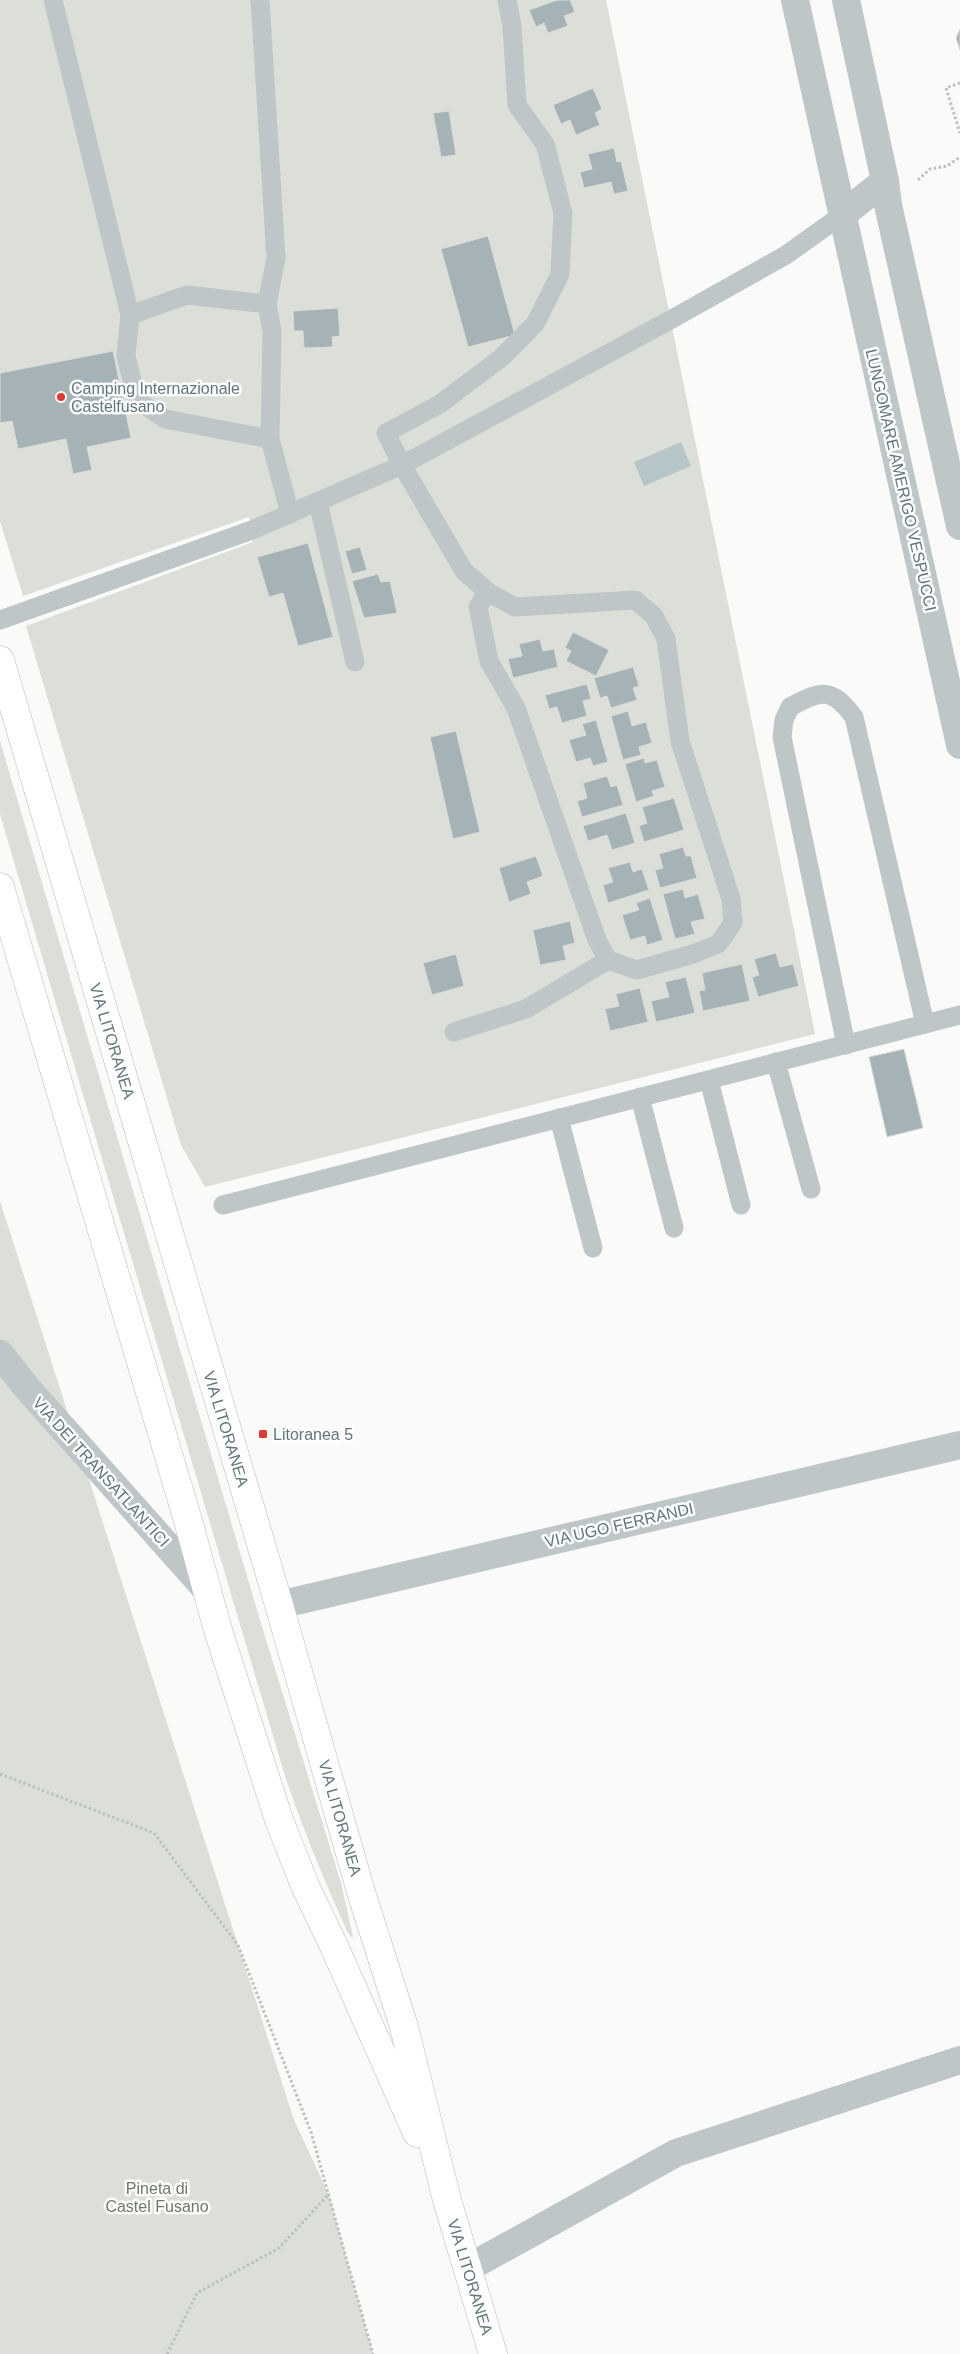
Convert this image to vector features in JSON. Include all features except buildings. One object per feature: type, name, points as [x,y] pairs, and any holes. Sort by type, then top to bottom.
[{"type":"main road","name":"VIA LITORANEA","points":[[0,660],[279,1605],[361,1892],[404,2027],[447,2200],[493,2354]]},
{"type":"main road","name":"VIA LITORANEA","points":[[0,887],[186,1515],[205,1588],[280,1820],[306,1888],[333,1944],[447,2200]]},
{"type":"street","name":"LUNGOMARE AMERIGO VESPUCCI","points":[[795,0],[960,745]]},
{"type":"street","points":[[846,0],[885,181],[888,205],[960,526]]},
{"type":"street","points":[[842,215],[885,181]]},
{"type":"street","name":"VIA DEI TRANSATLANTICI","points":[[0,1354],[27,1388],[205,1588]]},
{"type":"street","name":"VIA UGO FERRANDI","points":[[279,1605],[960,1445]]},
{"type":"street","points":[[468,2268],[676,2153],[960,2060]]},
{"type":"lane","points":[[53,0],[130,315],[126,356],[137,400],[164,419],[270,439]]},
{"type":"lane","points":[[260,0],[276,258],[267,304],[272,331],[270,439],[290,514]]},
{"type":"lane","points":[[488,592],[478,607],[489,661],[516,708],[597,940],[608,960],[637,970],[693,954],[718,944],[732,923],[731,899],[680,741],[666,639],[654,616],[635,600],[515,607],[488,592],[464,571],[402,465],[386,433],[440,404],[501,358],[535,324],[560,274],[563,213],[545,144],[517,105],[512,26],[507,0]]},
{"type":"lane","points":[[0,620],[252,530],[402,465],[672,320],[778,260],[798,248],[842,215]]},
{"type":"lane","points":[[130,315],[187,295],[267,304]]},
{"type":"lane","points":[[318,502],[355,662]]},
{"type":"lane","points":[[846,1045],[782,737],[784,720],[790,707],[807,698],[826,694],[840,699],[854,717],[926,1024]]},
{"type":"lane","points":[[454,1032],[526,1009],[608,960]]},
{"type":"lane","points":[[223,1205],[960,1015]]},
{"type":"lane","points":[[776,1062],[811,1189]]},
{"type":"lane","points":[[709,1080],[740,1205]]},
{"type":"lane","points":[[640,1097],[674,1228]]},
{"type":"lane","points":[[559,1118],[593,1248]]},
{"type":"path","points":[[960,83],[946,88],[960,133]]},
{"type":"path","points":[[0,1774],[154,1833],[238,1945],[311,2132],[373,2354]]},
{"type":"path","points":[[167,2354],[196,2294],[279,2248],[328,2195]]},
{"type":"green space","points":[[0,0],[606,0],[815,1034],[205,1187],[181,1145],[26,626],[253,542],[249,517],[23,596],[0,521]]},
{"type":"green space","points":[[0,741],[260,1620],[341,1883],[353,1937],[347,1931],[322,1874],[285,1776],[14,862],[0,814]]},
{"type":"green space","name":"Pineta di Castel Fusano","points":[[0,1201],[294,2120],[329,2195],[373,2354],[0,2354]]},
{"type":"shaded area","points":[[681,442],[691,466],[644,486],[634,462]]},
{"type":"place","name":"Camping Internazionale Castelfusano","points":[[61,397]]},
{"type":"place","name":"Litoranea 5","points":[[263,1434]]}]
